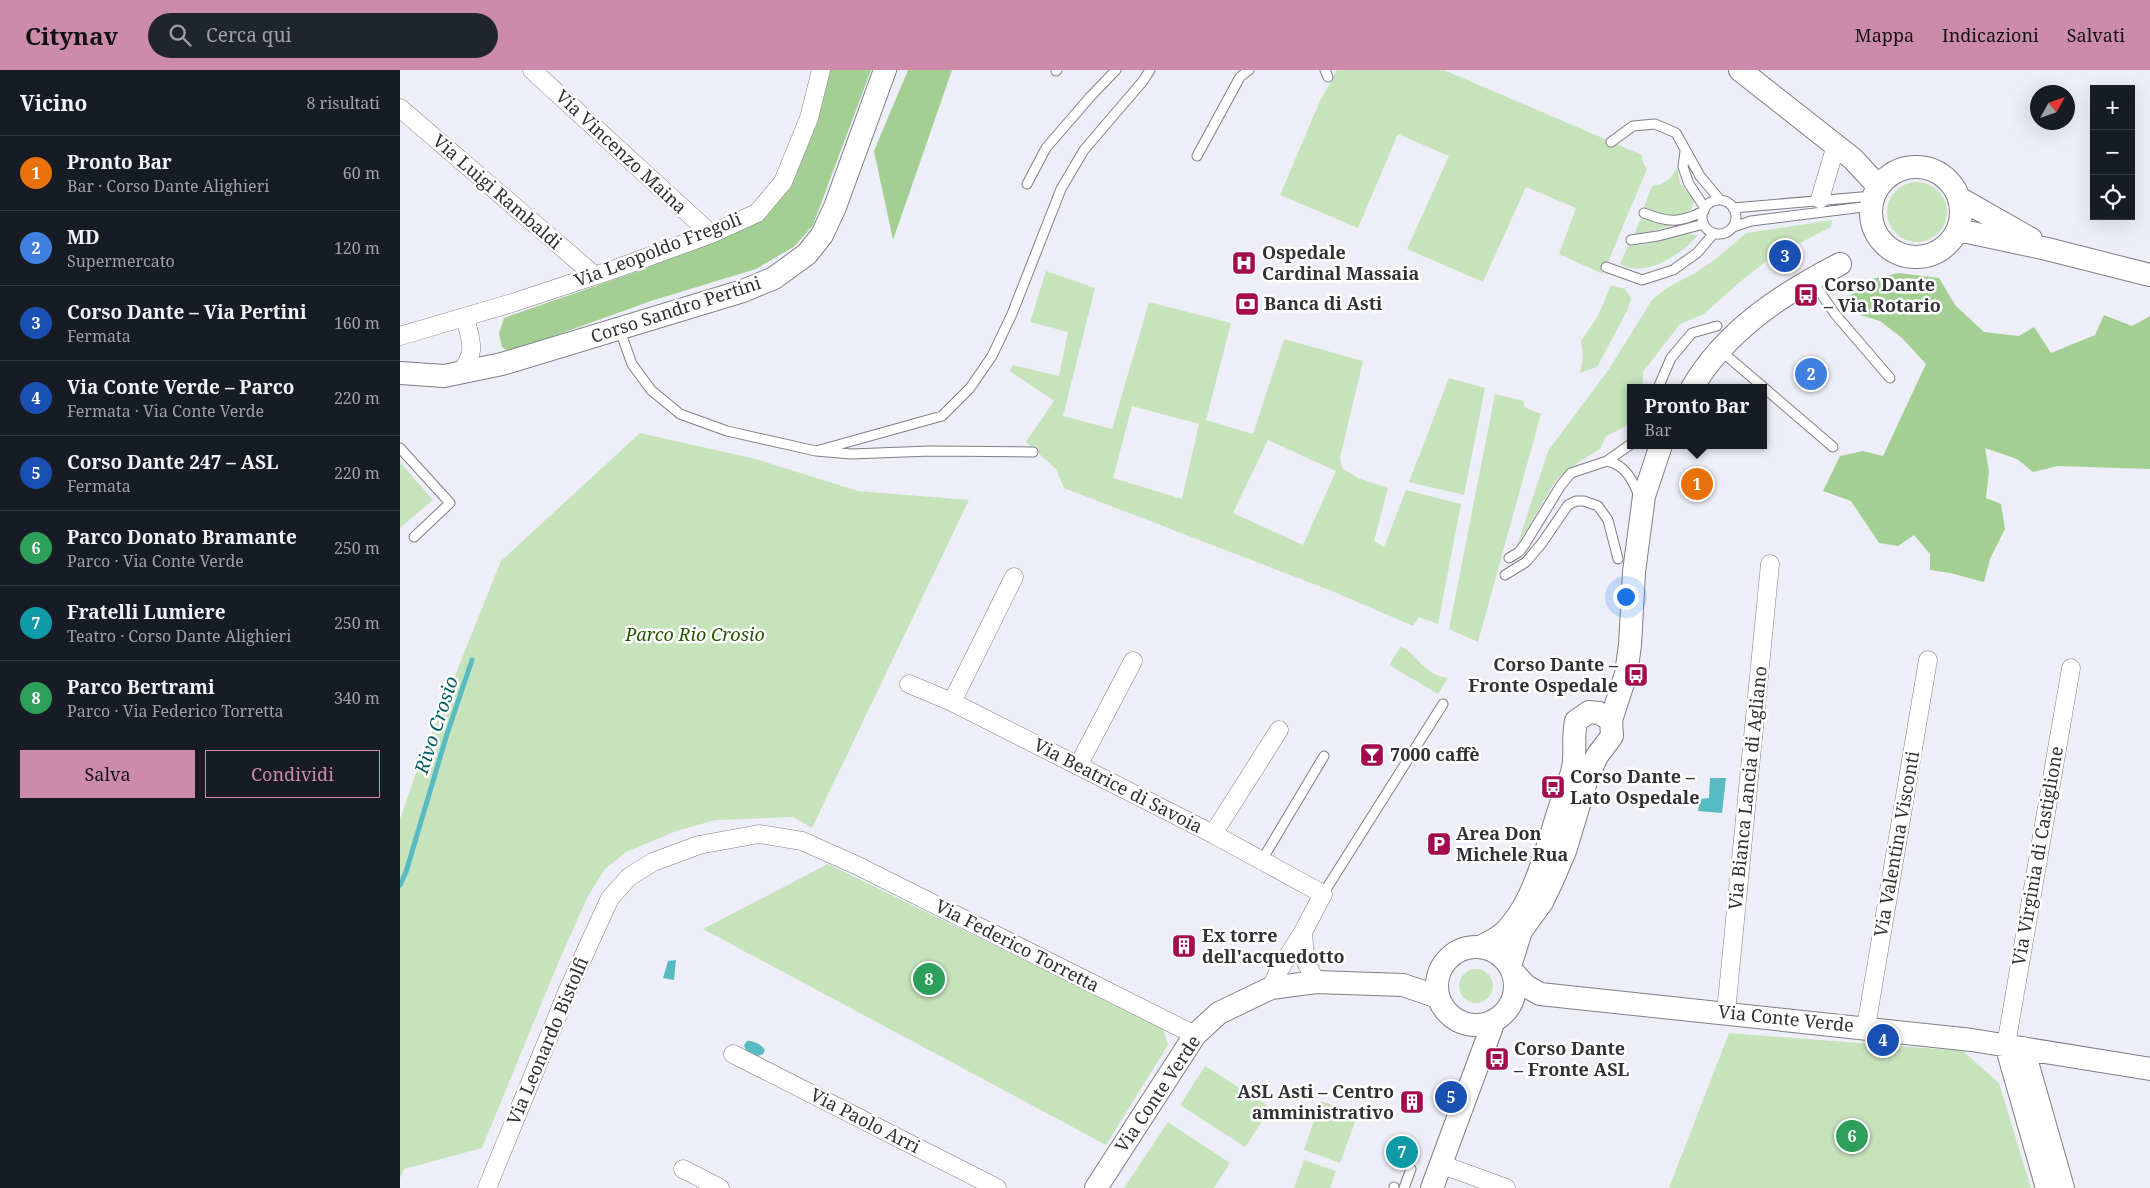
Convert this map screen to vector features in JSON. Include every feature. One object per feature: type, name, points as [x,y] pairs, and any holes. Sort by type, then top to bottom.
[{"type":"street","name":"Via Vincenzo Maina","points":[[532,70],[711,234]]},
{"type":"street","name":"Via Leopoldo Fregoli","points":[[400,336],[465,318],[594,276],[711,234],[757,213],[783,182],[809,118],[821,70]]},
{"type":"street","name":"Corso Sandro Pertini","points":[[400,373],[444,376],[502,364],[743,291],[774,278],[807,254],[822,234],[835,207],[885,70]]},
{"type":"street","points":[[1740,70],[1853,159],[1874,196]]},
{"type":"street","name":"Via Luigi Rambaldi","points":[[400,108],[594,276]]},
{"type":"street","points":[[1820,199],[1836,145]]},
{"type":"street","points":[[1918,167],[1932,170],[1943,176],[1953,186],[1959,198],[1961,208],[1958,230],[1950,242],[1940,251],[1927,256],[1914,258],[1900,255],[1888,248],[1880,240],[1872,224],[1874,196],[1889,175],[1903,168],[1918,167]]},
{"type":"street","points":[[1959,198],[2047,249]]},
{"type":"street","points":[[1958,230],[2047,249],[2150,275]]},
{"type":"street","points":[[1695,384],[1720,350],[1759,313],[1784,295],[1840,264]]},
{"type":"street","points":[[461,372],[469,362],[472,350],[465,318]]},
{"type":"street","points":[[470,339],[483,353],[502,364]]},
{"type":"street","points":[[1540,994],[1526,986],[1512,969],[1502,956],[1480,946],[1467,947],[1455,952],[1446,960],[1439,972],[1436,984],[1438,996],[1449,1015],[1468,1025],[1486,1024],[1494,1021],[1505,1013],[1512,1001],[1515,992],[1512,969],[1521,932],[1542,902],[1556,872],[1578,812],[1587,778],[1597,756],[1612,736],[1611,720],[1626,674],[1632,620],[1636,540],[1642,505],[1660,449]]},
{"type":"street","name":"Via Bianca Lancia di Agliano","points":[[1726,1012],[1770,564]]},
{"type":"street","points":[[952,702],[1014,577]]},
{"type":"street","name":"Via Valentina Visconti","points":[[1866,1027],[1928,660]]},
{"type":"street","points":[[1078,766],[1133,661]]},
{"type":"street","name":"Via Virginia di Castiglione","points":[[2015,1047],[2071,668]]},
{"type":"street","name":"Via Beatrice di Savoia","points":[[909,684],[952,702],[1213,834],[1323,894]]},
{"type":"street","points":[[1480,946],[1503,934],[1522,911],[1543,859],[1574,763],[1573,738],[1576,721],[1588,712],[1599,713],[1611,720]]},
{"type":"street","points":[[1213,834],[1279,730]]},
{"type":"street","name":"Via Federico Torretta","points":[[611,895],[629,877],[653,862],[699,845],[760,834],[802,842],[840,856],[1195,1036]]},
{"type":"street","points":[[1271,988],[1278,972],[1303,932],[1323,894]]},
{"type":"street","name":"Via Leonardo Bistolfi","points":[[487,1188],[568,990],[611,895]]},
{"type":"street","points":[[1303,932],[1304,960],[1316,982]]},
{"type":"street","name":"Via Conte Verde","points":[[1403,984],[1439,972]]},
{"type":"street","name":"Via Conte Verde","points":[[1096,1188],[1195,1036],[1219,1013],[1271,988],[1316,982],[1403,984],[1438,996]]},
{"type":"street","name":"Via Conte Verde","points":[[1512,1001],[1540,994],[1726,1012],[1866,1027],[2015,1047],[2150,1069]]},
{"type":"street","points":[[1432,1188],[1494,1021]]},
{"type":"street","points":[[1468,1025],[1480,1056]]},
{"type":"street","points":[[2015,1047],[2046,1188]]},
{"type":"street","points":[[2015,1047],[2063,1188]]},
{"type":"street","name":"Via Paolo Arri","points":[[733,1054],[998,1188]]},
{"type":"street","points":[[1440,1164],[1506,1188]]},
{"type":"street","points":[[683,1169],[720,1188]]},
{"type":"lane","points":[[1027,184],[1046,148],[1116,70]]},
{"type":"lane","points":[[816,451],[942,416],[970,388],[992,356],[1012,314],[1061,189],[1084,150],[1144,81],[1150,70]]},
{"type":"lane","points":[[1197,156],[1240,77],[1249,70]]},
{"type":"lane","points":[[1611,142],[1634,126],[1656,124],[1676,134],[1700,176],[1720,200],[1730,204],[1733,208],[1736,217],[1733,226]]},
{"type":"lane","points":[[1686,150],[1683,168],[1689,184],[1704,210],[1704,224],[1714,233],[1725,233],[1733,226],[1751,221],[1874,196]]},
{"type":"lane","points":[[1733,208],[1820,199],[1874,196]]},
{"type":"lane","points":[[1644,213],[1658,219],[1678,222],[1720,200]]},
{"type":"lane","points":[[1631,240],[1658,236],[1704,224]]},
{"type":"lane","points":[[1606,267],[1642,280],[1673,270],[1697,253],[1714,233]]},
{"type":"lane","points":[[1811,279],[1835,314],[1890,378]]},
{"type":"lane","points":[[1660,384],[1671,358],[1692,333],[1717,326]]},
{"type":"lane","points":[[619,328],[632,364],[651,390],[680,414],[727,431],[816,451],[851,454],[930,451],[1033,452]]},
{"type":"lane","points":[[1720,350],[1760,384]]},
{"type":"lane","points":[[1767,390],[1833,446]]},
{"type":"lane","points":[[1509,558],[1519,552],[1526,544],[1561,485],[1571,473],[1606,461],[1627,447]]},
{"type":"lane","points":[[400,448],[450,503],[414,537]]},
{"type":"lane","points":[[1606,461],[1623,468],[1632,480],[1642,505]]},
{"type":"lane","points":[[1505,575],[1526,562],[1542,543],[1568,505],[1576,501],[1584,501],[1598,506],[1608,520],[1618,559]]},
{"type":"lane","points":[[1323,894],[1444,704]]},
{"type":"lane","points":[[1262,860],[1324,756]]},
{"type":"lane","points":[[1404,1188],[1411,1168]]},
{"type":"green space","points":[[829,70],[871,70],[813,225],[795,246],[756,269],[654,300],[509,352],[502,347],[499,334],[504,318],[636,272],[756,223]]},
{"type":"green space","points":[[908,70],[952,70],[893,240],[874,151]]},
{"type":"green space","points":[[1337,70],[1444,70],[1642,155],[1643,163],[1647,169],[1603,274],[1559,254],[1576,208],[1526,187],[1483,282],[1407,249],[1449,156],[1398,134],[1358,228],[1280,195],[1320,101]]},
{"type":"green space","points":[[1677,168],[1680,183],[1694,201],[1691,210],[1671,217],[1643,209],[1652,186],[1667,180]]},
{"type":"green space","points":[[1917,182],[1934,187],[1942,195],[1947,212],[1942,229],[1934,237],[1917,242],[1900,237],[1892,229],[1887,212],[1892,195],[1900,187]]},
{"type":"green space","points":[[1642,216],[1672,226],[1633,236]]},
{"type":"green space","points":[[1832,220],[1831,227],[1769,259],[1704,314],[1680,324],[1643,372],[1642,384],[1627,384],[1627,423],[1625,427],[1606,436],[1600,449],[1577,463],[1556,480],[1517,546],[1548,451],[1609,369],[1652,300],[1665,289],[1695,273],[1717,258],[1746,233]]},
{"type":"green space","points":[[1686,234],[1698,235],[1683,250],[1662,262],[1640,268],[1630,268],[1620,264],[1628,246],[1646,244]]},
{"type":"green space","points":[[1046,271],[1095,288],[1063,416],[1112,429],[1149,302],[1231,323],[1206,420],[1253,434],[1284,339],[1363,361],[1340,458],[1342,468],[1358,478],[1388,488],[1374,541],[1384,547],[1406,490],[1461,504],[1438,624],[1419,617],[1413,626],[1332,591],[1064,488],[1056,469],[1026,442],[1054,401],[1010,371],[1013,365],[1059,376],[1068,332],[1030,322]],"holes":[[[1132,406],[1199,424],[1182,499],[1113,478]],[[1268,440],[1336,471],[1303,545],[1233,513]]]},
{"type":"green space","points":[[1899,273],[1939,278],[1955,305],[1984,332],[2019,336],[2034,327],[2051,353],[2095,335],[2104,315],[2132,326],[2150,316],[2150,469],[2057,466],[2033,472],[2017,459],[1985,448],[1989,471],[1986,498],[2001,504],[2005,529],[1990,559],[1984,582],[1930,570],[1930,554],[1914,535],[1898,546],[1879,543],[1851,501],[1823,491],[1840,456],[1863,451],[1883,456],[1926,364],[1902,338],[1880,321],[1860,315],[1848,298],[1867,280]]},
{"type":"green space","points":[[1611,285],[1625,289],[1631,298],[1628,309],[1597,367],[1580,373],[1583,357],[1581,341],[1598,316]]},
{"type":"green space","points":[[1449,378],[1485,388],[1464,495],[1409,482]]},
{"type":"green space","points":[[1495,394],[1524,401],[1524,407],[1541,414],[1478,642],[1449,629]]},
{"type":"green space","name":"Parco Rio Crosio","points":[[640,433],[756,459],[858,491],[969,500],[812,828],[793,817],[716,820],[679,830],[626,852],[605,869],[588,896],[559,961],[482,1148],[404,1169],[400,1178],[400,819],[417,770],[501,561]]},
{"type":"green space","points":[[400,462],[433,500],[400,528]]},
{"type":"green space","points":[[1401,646],[1427,669],[1448,678],[1438,694],[1389,665]]},
{"type":"green space","points":[[828,864],[1163,1028],[1168,1045],[1106,1145],[703,929]]},
{"type":"green space","points":[[1476,969],[1483,970],[1488,974],[1492,979],[1492,993],[1488,998],[1483,1002],[1476,1003],[1469,1002],[1464,998],[1460,993],[1459,986],[1460,979],[1464,974],[1469,970]]},
{"type":"green space","points":[[1729,1033],[1963,1051],[1999,1083],[2031,1188],[1669,1188]]},
{"type":"green space","points":[[1205,1066],[1271,1108],[1245,1147],[1180,1105]]},
{"type":"green space","points":[[1321,1101],[1358,1114],[1340,1163],[1304,1150]]},
{"type":"green space","points":[[1168,1122],[1230,1163],[1214,1188],[1124,1188]]},
{"type":"green space","points":[[1304,1160],[1336,1171],[1330,1188],[1294,1188]]},
{"type":"water","points":[[1710,778],[1726,778],[1722,813],[1698,811],[1700,799],[1709,798]]},
{"type":"water","points":[[676,960],[674,980],[663,978],[668,961]]},
{"type":"water","points":[[747,1041],[762,1046],[765,1050],[763,1054],[758,1056],[746,1051],[744,1045]]},
{"type":"waterway","name":"Rivo Crosio","points":[[400,885],[406,872],[447,734],[472,660]]},
{"type":"place","name":"Corso Dante – Via Pertini","points":[[1785,256]]},
{"type":"place","name":"Ospedale Cardinal Massaia","points":[[1244,263]]},
{"type":"place","name":"Corso Dante – Via Rotario","points":[[1806,295]]},
{"type":"place","name":"Banca di Asti","points":[[1247,304]]},
{"type":"place","name":"MD","points":[[1811,374]]},
{"type":"place","name":"Pronto Bar","points":[[1697,484]]},
{"type":"place","name":"Corso Dante – Fronte Ospedale","points":[[1636,675]]},
{"type":"place","name":"7000 caffè","points":[[1372,755]]},
{"type":"place","name":"Corso Dante – Lato Ospedale","points":[[1553,787]]},
{"type":"place","name":"Area Don Michele Rua","points":[[1439,844]]},
{"type":"place","name":"Ex torre dell'acquedotto","points":[[1184,946]]},
{"type":"place","name":"Parco Bertrami","points":[[929,979]]},
{"type":"place","name":"Via Conte Verde – Parco","points":[[1883,1040]]},
{"type":"place","name":"Corso Dante – Fronte ASL","points":[[1497,1059]]},
{"type":"place","name":"Corso Dante 247 – ASL","points":[[1451,1097]]},
{"type":"place","name":"ASL Asti – Centro amministrativo","points":[[1412,1102]]},
{"type":"place","name":"Parco Donato Bramante","points":[[1852,1136]]},
{"type":"place","name":"Fratelli Lumiere","points":[[1402,1152]]}]
